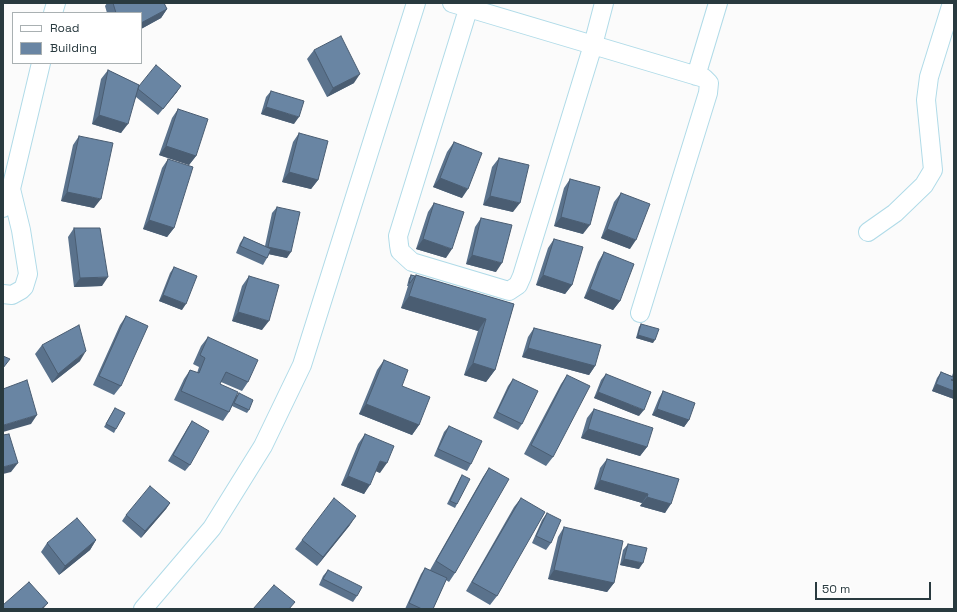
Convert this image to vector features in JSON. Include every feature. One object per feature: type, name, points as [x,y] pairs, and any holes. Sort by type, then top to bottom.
[{"type":"street","points":[[144,609],[212,528],[263,446],[302,365],[416,3]]},
{"type":"street","points":[[604,3],[593,45],[518,285],[510,291],[504,291],[412,262],[400,251],[399,245],[398,236],[463,5],[593,45],[704,78],[709,83],[708,93],[640,312]]},
{"type":"street","points":[[696,76],[718,3]]},
{"type":"street","points":[[868,232],[900,208],[924,184],[933,170],[926,100],[930,77],[952,3]]},
{"type":"street","points":[[3,208],[11,190],[41,64]]},
{"type":"street","points":[[3,294],[12,295],[21,290],[24,287],[28,274],[21,230],[11,190]]},
{"type":"building","points":[[113,3],[164,3],[167,9],[142,22],[142,12],[116,12]]},
{"type":"building","points":[[341,36],[360,74],[333,88],[314,50]]},
{"type":"building","points":[[156,65],[181,86],[163,109],[138,89]]},
{"type":"building","points":[[108,70],[139,85],[128,124],[99,115]]},
{"type":"building","points":[[271,91],[304,101],[299,117],[266,107]]},
{"type":"building","points":[[178,109],[208,119],[196,156],[166,146]]},
{"type":"building","points":[[299,133],[328,141],[318,180],[289,172]]},
{"type":"building","points":[[79,136],[113,143],[101,199],[67,192]]},
{"type":"building","points":[[454,142],[482,153],[468,189],[440,178]]},
{"type":"building","points":[[499,158],[529,165],[520,203],[490,196]]},
{"type":"building","points":[[168,159],[193,167],[174,228],[149,220]]},
{"type":"building","points":[[570,179],[600,187],[590,225],[561,217]]},
{"type":"building","points":[[621,193],[650,204],[636,240],[607,229]]},
{"type":"building","points":[[434,203],[464,212],[452,249],[423,239]]},
{"type":"building","points":[[277,207],[300,212],[291,252],[268,247]]},
{"type":"building","points":[[481,218],[512,225],[502,263],[472,255]]},
{"type":"building","points":[[74,228],[100,228],[108,277],[80,278]]},
{"type":"building","points":[[244,237],[271,249],[267,258],[240,246]]},
{"type":"building","points":[[554,239],[583,247],[572,285],[543,275]]},
{"type":"building","points":[[604,252],[634,264],[620,301],[590,289]]},
{"type":"building","points":[[174,267],[197,276],[186,304],[163,295]]},
{"type":"building","points":[[411,275],[415,276],[409,283]]},
{"type":"building","points":[[416,275],[514,304],[495,370],[473,363],[486,319],[409,296]]},
{"type":"building","points":[[249,276],[279,285],[269,321],[238,312]]},
{"type":"building","points":[[126,316],[148,326],[121,386],[99,376]]},
{"type":"building","points":[[641,324],[659,329],[655,340],[638,335]]},
{"type":"building","points":[[79,325],[86,351],[58,374],[42,345]]},
{"type":"building","points":[[534,328],[601,345],[595,366],[528,348]]},
{"type":"building","points":[[208,337],[258,360],[248,382],[226,372],[220,384],[238,392],[229,412],[181,391],[190,370],[199,373],[205,358],[200,355]]},
{"type":"building","points":[[3,356],[10,359],[3,368]]},
{"type":"building","points":[[384,360],[408,370],[402,386],[430,397],[419,425],[366,404]]},
{"type":"building","points":[[941,372],[953,377],[954,375],[954,380],[951,380],[954,381],[954,391],[936,384]]},
{"type":"building","points":[[606,374],[651,392],[644,410],[598,392]]},
{"type":"building","points":[[567,375],[590,386],[553,457],[531,445]]},
{"type":"building","points":[[513,379],[538,391],[522,424],[497,412]]},
{"type":"building","points":[[27,380],[37,415],[4,425],[3,389]]},
{"type":"building","points":[[663,391],[695,403],[689,420],[657,409]]},
{"type":"building","points":[[239,393],[253,400],[249,410],[234,403]]},
{"type":"building","points":[[115,408],[125,413],[116,429],[106,424]]},
{"type":"building","points":[[594,409],[653,428],[647,447],[588,429]]},
{"type":"building","points":[[192,421],[209,431],[190,465],[173,455]]},
{"type":"building","points":[[449,426],[482,441],[471,464],[438,449]]},
{"type":"building","points":[[9,434],[18,463],[3,467],[3,435]]},
{"type":"building","points":[[365,434],[394,446],[387,463],[380,461],[370,485],[348,476]]},
{"type":"building","points":[[607,459],[679,479],[671,504],[647,497],[648,494],[600,480]]},
{"type":"building","points":[[489,468],[509,479],[455,573],[436,561]]},
{"type":"building","points":[[462,475],[470,479],[457,504],[450,501]]},
{"type":"building","points":[[150,486],[170,503],[145,531],[126,515]]},
{"type":"building","points":[[334,498],[356,516],[323,557],[302,540]]},
{"type":"building","points":[[521,498],[545,512],[497,596],[472,582]]},
{"type":"building","points":[[547,513],[561,520],[551,543],[536,536]]},
{"type":"building","points":[[77,518],[96,540],[65,566],[47,543]]},
{"type":"building","points":[[564,527],[623,541],[614,583],[554,570]]},
{"type":"building","points":[[628,544],[647,548],[643,563],[624,559]]},
{"type":"building","points":[[425,568],[447,578],[433,609],[422,609],[409,603]]},
{"type":"building","points":[[328,570],[362,587],[357,596],[323,579]]},
{"type":"building","points":[[29,582],[48,603],[41,609],[3,609],[3,605]]},
{"type":"building","points":[[274,585],[295,602],[289,609],[253,609]]}]
